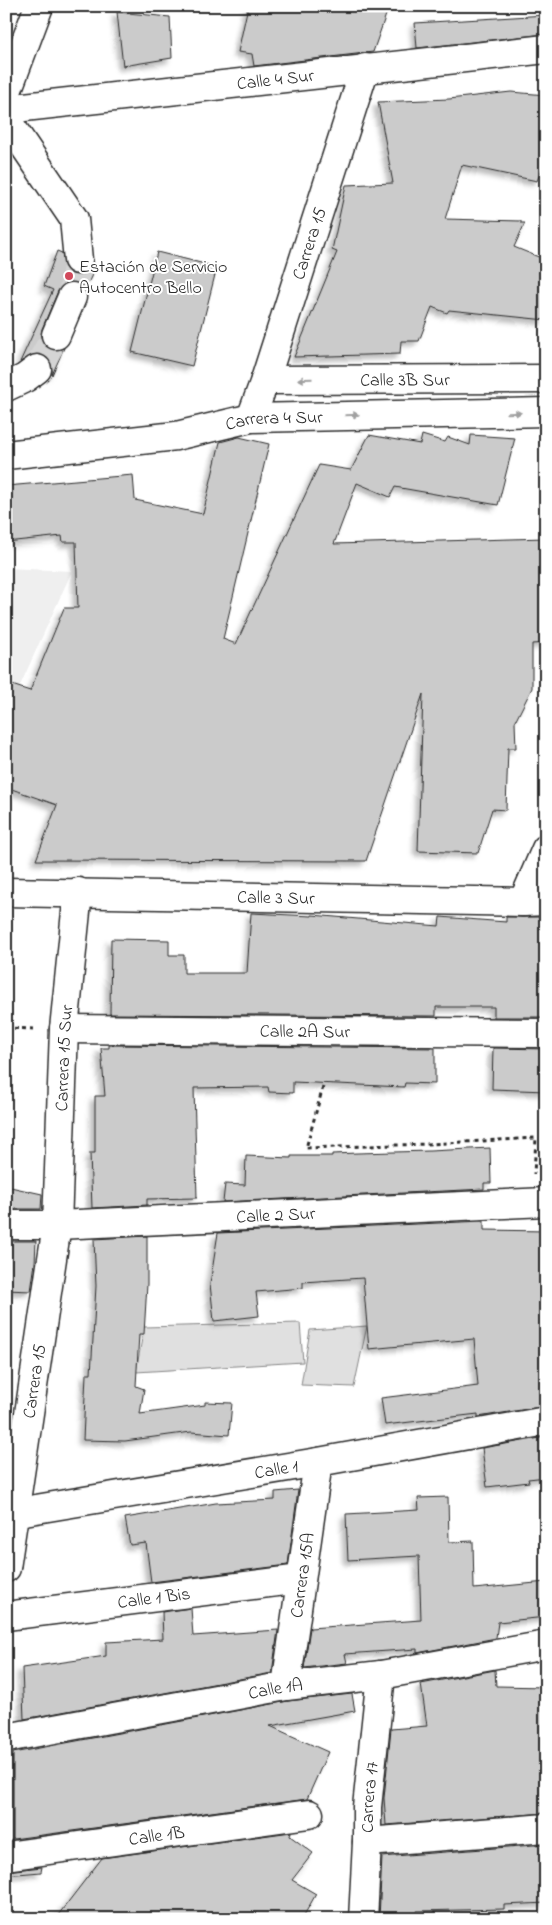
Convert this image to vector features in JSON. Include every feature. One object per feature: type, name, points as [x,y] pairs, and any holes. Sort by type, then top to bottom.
[{"type":"street","points":[[6,94],[39,6]]},
{"type":"street","name":"Calle 4 Sur","points":[[6,109],[546,49]]},
{"type":"street","name":"Carrera 15","points":[[251,418],[265,380],[365,68]]},
{"type":"street","points":[[6,118],[74,219],[78,260]]},
{"type":"street","points":[[56,335],[72,297]]},
{"type":"street","points":[[6,387],[25,378],[37,369]]},
{"type":"street","name":"Calle 3B Sur","points":[[265,380],[546,379]]},
{"type":"street","name":"Carrera 4 Sur","points":[[6,455],[176,436],[251,418],[546,412]]},
{"type":"street","points":[[534,902],[546,849]]},
{"type":"street","name":"Calle 3 Sur","points":[[6,892],[534,902]]},
{"type":"street","name":"Carrera 15 Sur","points":[[57,1224],[64,1029],[78,892]]},
{"type":"street","name":"Calle 2A Sur","points":[[64,1029],[546,1033]]},
{"type":"street","name":"Calle 2 Sur","points":[[6,1225],[540,1202]]},
{"type":"street","name":"Carrera 15","points":[[6,1568],[11,1514],[57,1224]]},
{"type":"street","name":"Calle 1","points":[[11,1514],[546,1421]]},
{"type":"street","name":"Carrera 15A","points":[[286,1686],[318,1462]]},
{"type":"street","name":"Calle 1 Bis","points":[[6,1616],[301,1579]]},
{"type":"street","name":"Calle 1A","points":[[6,1738],[286,1686],[381,1675],[546,1645]]},
{"type":"street","name":"Carrera 17","points":[[363,1919],[367,1806],[381,1675]]},
{"type":"street","name":"Calle 1B","points":[[6,1856],[309,1814]]},
{"type":"street","points":[[367,1842],[546,1828]]},
{"type":"path","points":[[323,1087],[306,1148],[536,1138],[540,1202]]},
{"type":"shaded area","points":[[6,568],[72,571],[19,688],[6,726]]},
{"type":"shaded area","points":[[300,1323],[303,1362],[136,1372],[144,1327]]},
{"type":"shaded area","points":[[367,1326],[354,1387],[301,1385],[310,1330]]},
{"type":"building","points":[[248,6],[389,6],[373,52],[254,66],[252,54],[238,52]]},
{"type":"building","points":[[117,12],[170,17],[172,58],[123,66]]},
{"type":"building","points":[[546,15],[546,34],[417,48],[415,23]]},
{"type":"building","points":[[511,92],[546,95],[546,159],[537,181],[462,165],[445,219],[521,221],[521,223],[525,223],[514,247],[546,260],[546,320],[449,310],[447,313],[432,307],[419,341],[401,341],[400,354],[294,357],[337,252],[332,250],[346,185],[393,183],[378,102],[449,99]]},
{"type":"building","points":[[57,251],[62,253],[65,269],[72,274],[80,275],[87,272],[92,266],[96,267],[85,289],[78,282],[62,285],[42,329],[41,337],[44,345],[50,350],[64,348],[52,375],[50,360],[43,354],[35,354],[20,362],[53,290],[44,286]]},
{"type":"building","points":[[157,252],[217,267],[192,366],[132,352]]},
{"type":"building","points":[[369,435],[420,444],[422,435],[445,442],[448,437],[470,445],[471,435],[515,438],[498,505],[395,487],[390,497],[357,483],[334,544],[546,538],[546,643],[532,644],[532,688],[515,722],[516,748],[508,748],[506,810],[492,809],[478,853],[418,851],[423,694],[366,861],[36,860],[57,805],[6,787],[6,683],[30,691],[64,608],[78,608],[76,542],[63,542],[62,536],[6,542],[6,486],[133,475],[135,500],[203,514],[220,442],[239,437],[269,444],[223,639],[236,644],[319,465],[351,470]]},
{"type":"building","points":[[251,913],[312,915],[439,926],[440,917],[506,922],[506,917],[546,917],[545,1017],[494,1017],[494,1007],[436,1007],[436,1016],[110,1014],[111,939],[169,940],[169,955],[184,955],[184,973],[247,973]]},
{"type":"building","points":[[109,1045],[435,1048],[435,1084],[405,1083],[404,1087],[293,1082],[293,1093],[269,1092],[268,1087],[194,1088],[197,1198],[147,1199],[147,1205],[92,1208],[90,1153],[95,1153],[95,1096],[105,1096],[101,1048],[109,1048]]},
{"type":"building","points":[[493,1048],[546,1049],[546,1091],[492,1089]]},
{"type":"building","points":[[490,1148],[491,1183],[484,1183],[484,1189],[223,1202],[225,1184],[245,1185],[246,1156],[291,1158],[291,1156],[332,1156],[332,1154]]},
{"type":"building","points":[[6,1186],[42,1194],[41,1209],[6,1209]]},
{"type":"building","points":[[484,1221],[484,1230],[546,1231],[546,1406],[478,1417],[478,1414],[385,1425],[381,1398],[478,1386],[474,1339],[369,1349],[363,1278],[303,1282],[303,1288],[256,1292],[259,1316],[214,1321],[210,1284],[218,1233]]},
{"type":"building","points":[[147,1236],[144,1334],[139,1334],[136,1386],[144,1389],[140,1414],[205,1405],[205,1402],[232,1403],[229,1435],[191,1432],[125,1441],[83,1440],[86,1374],[91,1374],[96,1286],[94,1239]]},
{"type":"building","points":[[6,1241],[36,1241],[31,1291],[6,1290]]},
{"type":"building","points":[[546,1437],[546,1477],[528,1479],[529,1482],[487,1487],[482,1448]]},
{"type":"building","points":[[298,1490],[288,1565],[151,1582],[146,1543],[130,1545],[125,1518],[216,1503],[275,1500],[275,1492]]},
{"type":"building","points":[[448,1497],[449,1542],[473,1541],[474,1589],[546,1582],[546,1617],[498,1622],[496,1638],[417,1653],[417,1649],[345,1654],[347,1663],[304,1668],[310,1628],[421,1620],[419,1556],[348,1560],[346,1514],[419,1510],[418,1498]]},
{"type":"building","points":[[191,1608],[193,1636],[278,1630],[272,1673],[24,1719],[22,1668],[106,1656],[106,1642],[163,1639],[162,1612]]},
{"type":"building","points":[[495,1670],[496,1686],[546,1687],[546,1813],[386,1825],[384,1798],[391,1729],[427,1726],[421,1684]]},
{"type":"building","points":[[352,1694],[355,1711],[270,1726],[328,1752],[307,1799],[13,1839],[13,1753],[288,1701]]},
{"type":"building","points":[[291,1832],[290,1836],[313,1853],[292,1880],[316,1894],[302,1919],[55,1919],[102,1858]]},
{"type":"building","points":[[546,1844],[546,1903],[504,1905],[504,1909],[417,1911],[418,1919],[379,1919],[382,1857]]},
{"type":"building","points":[[42,1867],[41,1872],[6,1875],[6,1871]]},
{"type":"tunnel","points":[[72,297],[78,260]]},
{"type":"tunnel","points":[[37,369],[56,335]]},
{"type":"place","name":"Estación de Servicio Autocentro Bello","points":[[69,276]]}]
